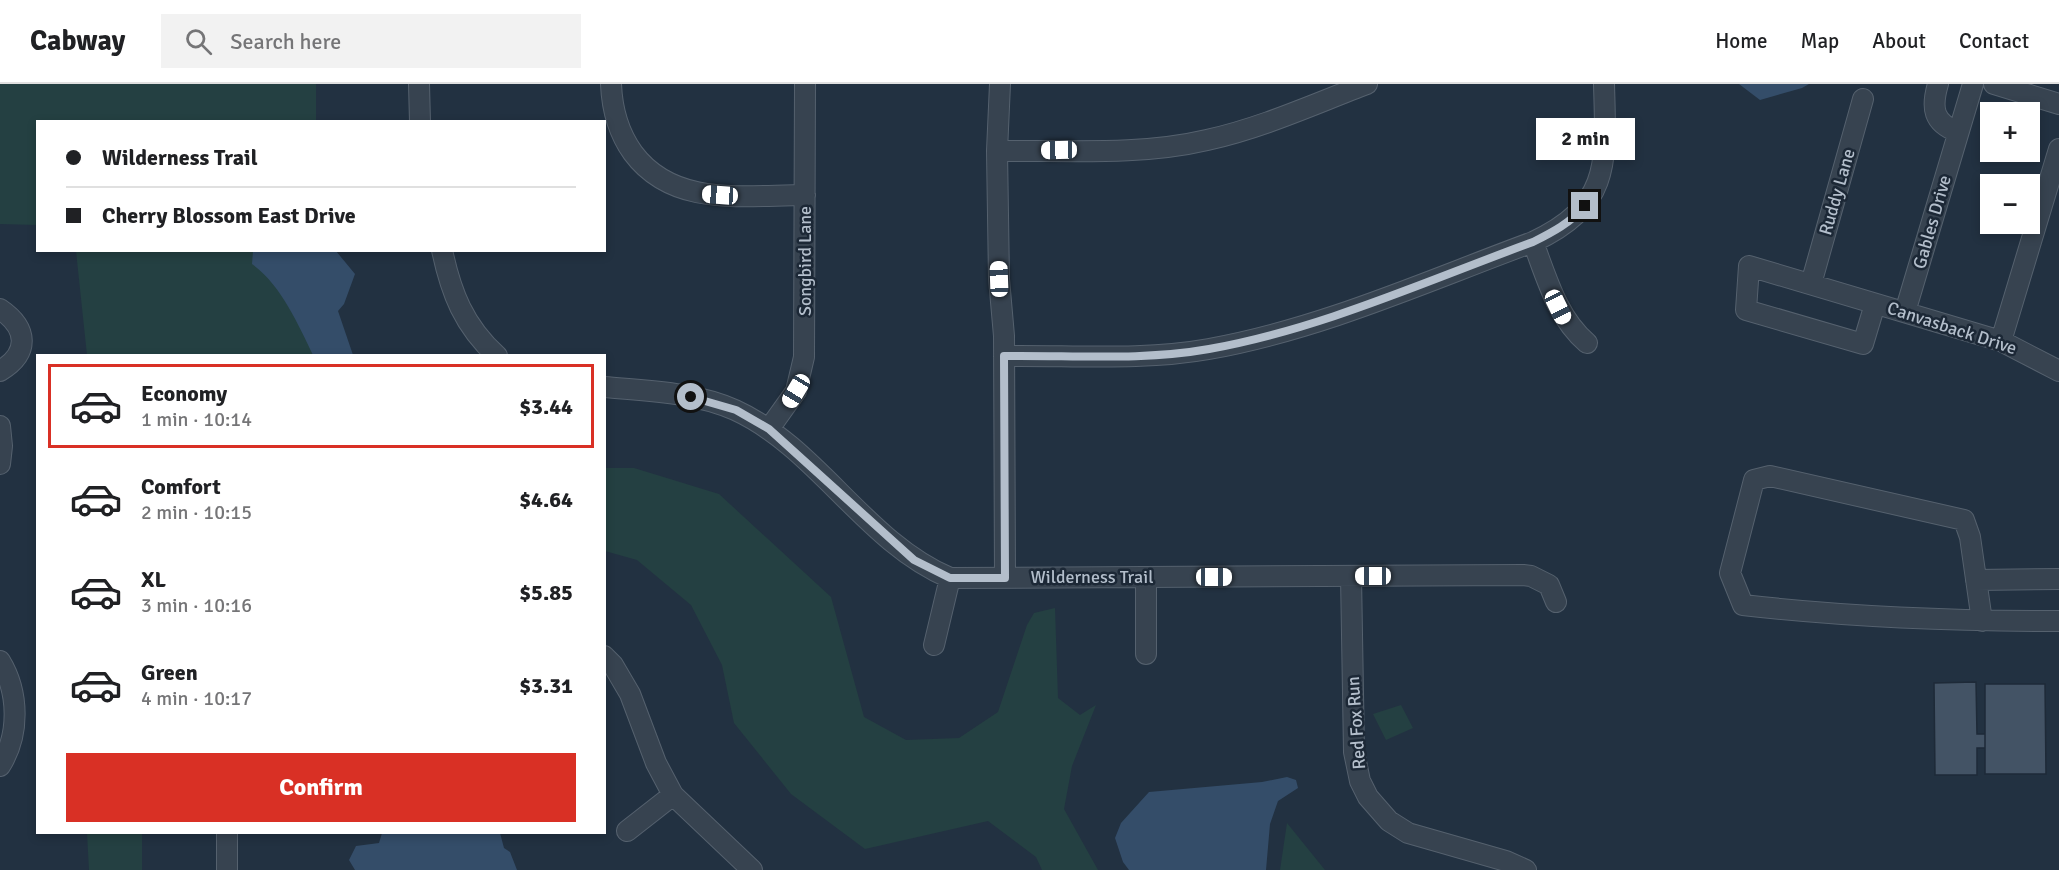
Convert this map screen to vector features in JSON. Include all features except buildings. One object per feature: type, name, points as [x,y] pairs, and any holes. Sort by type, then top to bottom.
[{"type":"street","points":[[419,84],[420,120]]},
{"type":"street","points":[[611,84],[615,118],[623,138],[644,167],[661,180],[681,189],[705,194],[805,195]]},
{"type":"street","name":"Songbird Lane","points":[[769,429],[796,391],[804,357],[805,84]]},
{"type":"street","points":[[1000,84],[997,151],[999,269],[1004,356],[1005,578]]},
{"type":"street","points":[[997,151],[1141,149],[1186,144],[1274,120],[1366,84]]},
{"type":"street","points":[[1004,356],[1161,354],[1207,349],[1264,338],[1325,319],[1533,242],[1575,217],[1591,196],[1602,165],[1605,144],[1604,84]]},
{"type":"street","points":[[1938,84],[1935,114],[1944,127],[1958,132]]},
{"type":"street","name":"Gables Drive","points":[[1905,312],[1973,84]]},
{"type":"street","points":[[1994,84],[2059,104]]},
{"type":"street","name":"Ruddy Lane","points":[[1811,284],[1863,99]]},
{"type":"street","points":[[2001,340],[2059,149]]},
{"type":"street","points":[[1533,242],[1564,319],[1587,343]]},
{"type":"street","points":[[442,252],[448,278],[460,310],[472,330],[495,354]]},
{"type":"street","name":"Canvasback Drive","points":[[1875,304],[1863,344],[1746,310],[1749,266],[2001,340],[2059,371]]},
{"type":"street","points":[[0,309],[18,324],[22,343],[16,357],[0,371]]},
{"type":"street","name":"Wilderness Trail","points":[[606,387],[691,397],[736,410],[769,429],[914,560],[950,578],[1531,576],[1549,585],[1556,603]]},
{"type":"street","points":[[0,426],[2,446],[0,464]]},
{"type":"street","points":[[1982,621],[1970,537],[1964,520],[1770,476],[1754,480],[1730,573],[1743,605],[1804,612],[1982,621],[2059,621]]},
{"type":"street","name":"Red Fox Run","points":[[1351,576],[1354,752],[1360,781],[1368,798],[1389,821],[1408,833],[1506,861],[1526,870]]},
{"type":"street","points":[[1146,577],[1146,654]]},
{"type":"street","points":[[934,645],[950,578]]},
{"type":"street","points":[[1976,580],[2059,579]]},
{"type":"street","points":[[606,658],[613,665],[630,694],[656,763],[673,795],[752,870]]},
{"type":"street","points":[[0,661],[12,690],[14,705],[12,737],[0,766]]},
{"type":"street","points":[[627,831],[673,795]]},
{"type":"street","points":[[227,834],[227,870]]},
{"type":"green space","points":[[0,84],[316,84],[316,120],[36,120],[36,225],[0,224]]},
{"type":"green space","points":[[76,252],[299,252],[330,354],[87,354]]},
{"type":"green space","points":[[606,468],[634,468],[719,494],[831,597],[864,717],[906,740],[959,738],[998,712],[1027,625],[1034,613],[1055,608],[1058,698],[1080,715],[1096,705],[1072,766],[1064,809],[1098,870],[1042,870],[1036,857],[988,821],[865,849],[791,794],[734,723],[722,665],[691,605],[637,560],[606,551]]},
{"type":"green space","points":[[1401,705],[1413,728],[1386,740],[1373,714]]},
{"type":"green space","points":[[1287,823],[1325,870],[1280,870]]},
{"type":"green space","points":[[87,834],[142,834],[142,870],[89,870]]},
{"type":"water","points":[[1739,84],[1809,84],[1760,100]]},
{"type":"water","points":[[253,252],[337,252],[355,274],[344,304],[338,311],[353,354],[313,354],[280,294],[252,264]]},
{"type":"water","points":[[1287,777],[1296,780],[1298,788],[1278,801],[1270,824],[1266,870],[1129,870],[1123,862],[1115,838],[1121,823],[1149,792],[1262,782]]},
{"type":"water","points":[[382,834],[500,834],[504,848],[510,852],[517,870],[355,870],[349,860],[356,846],[379,843]]},
{"type":"route","points":[[691,397],[736,410],[769,429],[914,560],[950,578],[1005,578],[1004,356],[1161,354],[1207,349],[1264,338],[1325,319],[1533,242],[1561,227],[1585,206]]}]
